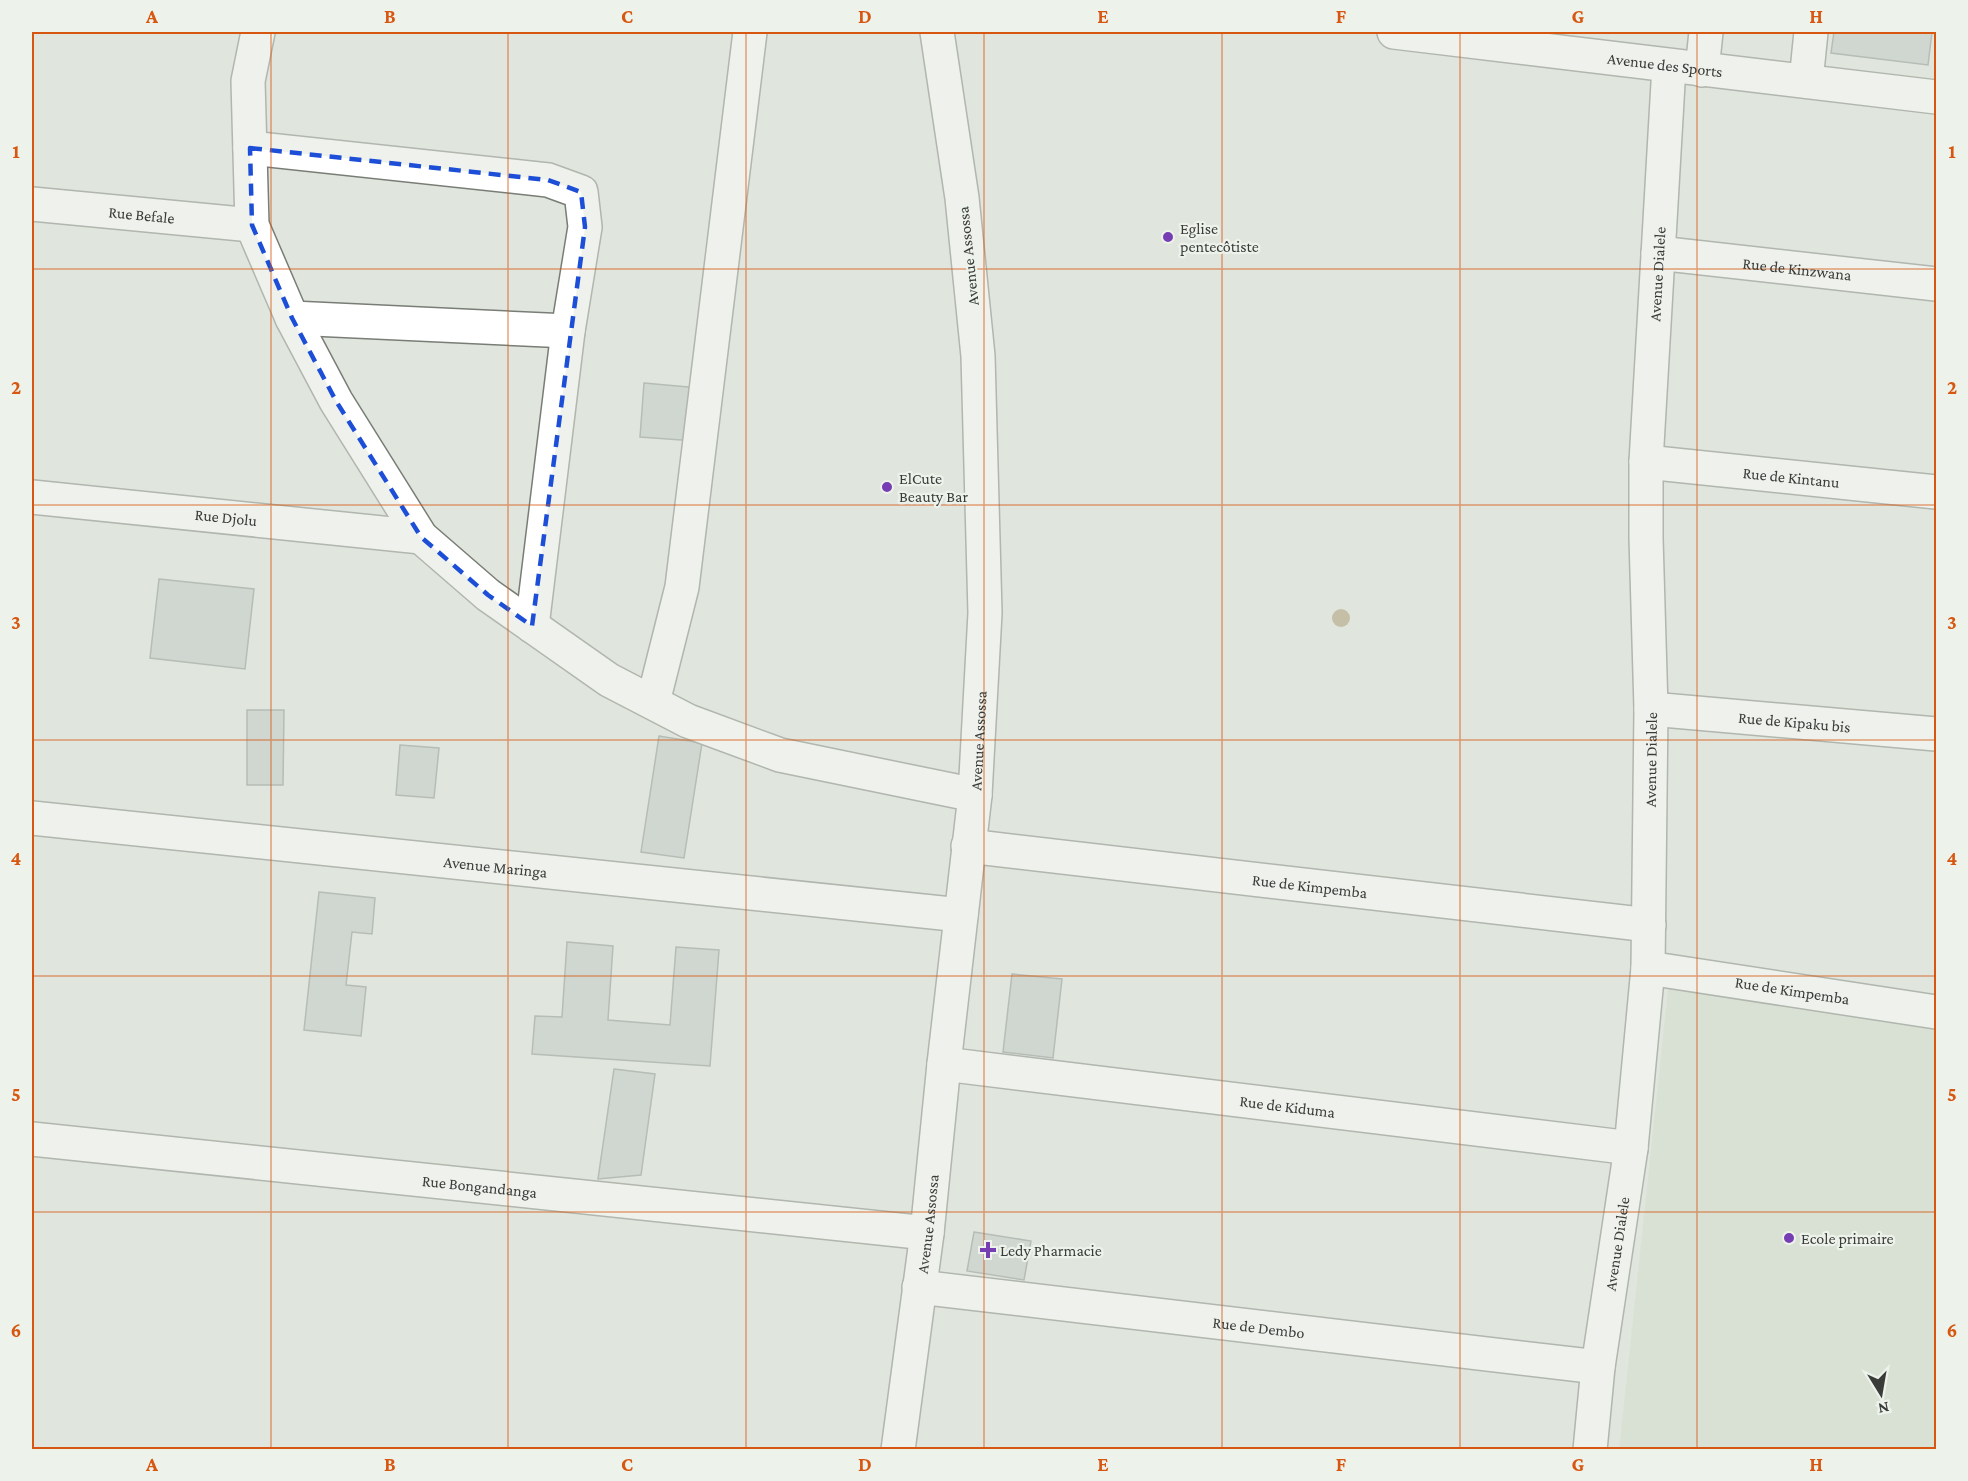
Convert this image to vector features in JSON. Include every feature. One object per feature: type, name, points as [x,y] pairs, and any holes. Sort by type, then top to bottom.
[{"type":"street","points":[[258,32],[248,81],[252,225],[292,318],[336,401],[421,537],[488,595],[609,680],[688,721],[780,755],[975,795]]},
{"type":"street","points":[[653,702],[682,587],[750,32]]},
{"type":"street","name":"Avenue Assossa","points":[[898,1449],[927,1233],[975,795],[986,613],[978,356],[962,198],[937,32]]},
{"type":"street","name":"Avenue des Sports","points":[[1394,32],[1523,39],[1669,66],[1936,97]]},
{"type":"street","points":[[1702,70],[1706,32]]},
{"type":"street","points":[[1806,81],[1811,32]]},
{"type":"street","name":"Avenue Dialele","points":[[1590,1449],[1598,1367],[1631,1148],[1648,968],[1652,709],[1646,538],[1646,462],[1669,66]]},
{"type":"street","points":[[250,147],[548,180],[581,192],[585,227],[568,331],[531,626]]},
{"type":"street","name":"Rue Befale","points":[[32,204],[252,225]]},
{"type":"street","name":"Rue de Kinzwana","points":[[1658,253],[1936,284]]},
{"type":"street","points":[[292,318],[568,331]]},
{"type":"street","name":"Rue de Kintanu","points":[[1646,462],[1936,492]]},
{"type":"street","name":"Rue Djolu","points":[[32,497],[421,537]]},
{"type":"street","name":"Rue de Kipaku bis","points":[[1652,709],[1936,734]]},
{"type":"street","name":"Avenue Maringa","points":[[32,818],[961,915]]},
{"type":"street","name":"Rue de Kimpemba","points":[[968,846],[1649,925]]},
{"type":"street","name":"Rue de Kimpemba","points":[[1648,968],[1936,1012]]},
{"type":"street","name":"Rue de Kiduma","points":[[944,1064],[1631,1148]]},
{"type":"street","name":"Rue Bongandanga","points":[[32,1139],[927,1233]]},
{"type":"street","name":"Rue de Dembo","points":[[919,1287],[1598,1367]]},
{"type":"highlighted area","points":[[250,148],[548,180],[581,192],[585,227],[532,626],[488,595],[421,537],[336,401],[292,318],[252,225]]},
{"type":"shaded area","name":"Ecole primaire","points":[[1669,980],[1936,1026],[1936,1449],[1619,1450]]},
{"type":"building","points":[[1834,32],[1932,32],[1928,65],[1831,53]]},
{"type":"building","points":[[644,383],[699,388],[695,441],[640,437]]},
{"type":"building","points":[[159,579],[254,589],[245,669],[150,658]]},
{"type":"building","points":[[247,710],[284,710],[283,785],[247,785]]},
{"type":"building","points":[[659,736],[702,743],[684,858],[641,852]]},
{"type":"building","points":[[400,745],[439,748],[434,798],[396,795]]},
{"type":"building","points":[[319,892],[375,898],[372,934],[352,932],[346,985],[366,987],[361,1036],[304,1030]]},
{"type":"building","points":[[567,942],[613,946],[608,1020],[670,1025],[676,947],[719,950],[710,1066],[532,1054],[535,1016],[562,1017]]},
{"type":"building","points":[[1012,974],[1062,979],[1053,1058],[1003,1052]]},
{"type":"building","points":[[614,1069],[655,1074],[641,1175],[598,1179]]},
{"type":"building","points":[[974,1232],[1031,1241],[1024,1280],[967,1271]]},
{"type":"place","name":"Eglise pentecôtiste","points":[[1168,237]]},
{"type":"place","name":"ElCute Beauty Bar","points":[[887,487]]},
{"type":"place","name":"Ecole primaire","points":[[1789,1238]]},
{"type":"place","name":"Ledy Pharmacie","points":[[988,1250]]}]
